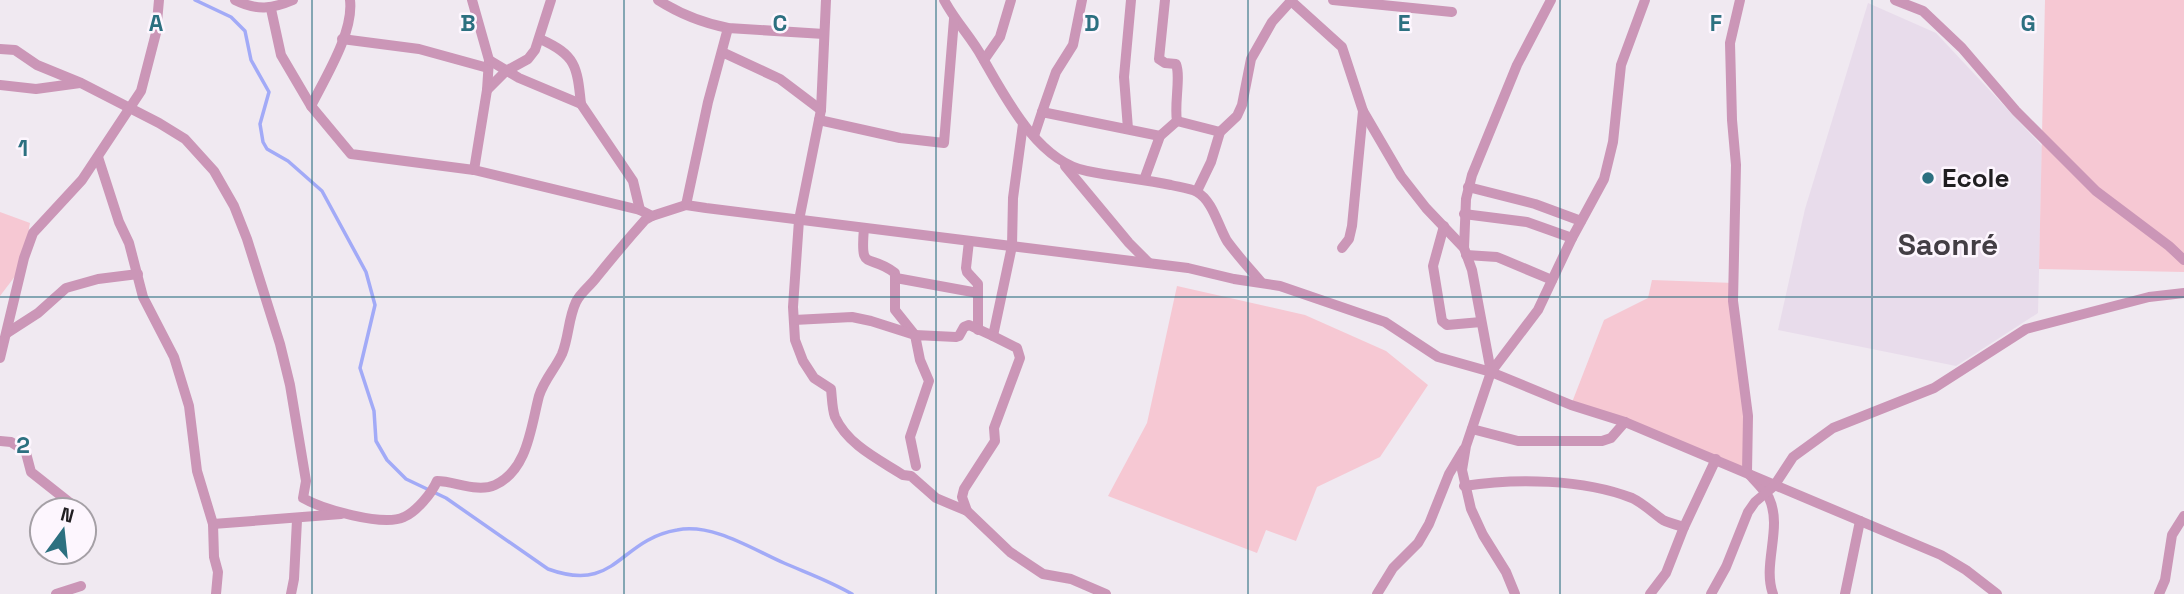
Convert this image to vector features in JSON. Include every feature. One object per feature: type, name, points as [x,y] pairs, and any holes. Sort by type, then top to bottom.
[{"type":"street","points":[[0,358],[24,258],[33,233],[82,180],[141,91],[156,33],[159,0]]},
{"type":"street","points":[[235,0],[258,8],[271,9],[293,0]]},
{"type":"street","points":[[311,106],[342,39],[351,13],[350,0]]},
{"type":"street","points":[[472,0],[488,64],[487,90],[474,170]]},
{"type":"street","points":[[487,90],[506,71],[528,59],[540,39],[551,0]]},
{"type":"street","points":[[658,0],[698,20],[728,28],[824,34]]},
{"type":"street","points":[[826,0],[820,115],[799,220],[794,320],[795,340],[803,361],[814,378],[831,389],[834,415],[845,433],[860,448],[903,475],[911,476],[936,498],[967,511],[1010,552],[1043,574],[1071,579],[1106,594]]},
{"type":"street","points":[[944,0],[1023,124],[1065,164],[1129,243],[1150,263]]},
{"type":"street","points":[[984,60],[1000,37],[1012,0]]},
{"type":"street","points":[[1034,136],[1056,72],[1073,46],[1082,0]]},
{"type":"street","points":[[1128,129],[1124,77],[1131,0]]},
{"type":"street","points":[[1165,0],[1158,59],[1176,64],[1178,68],[1175,94],[1177,121]]},
{"type":"street","points":[[1333,0],[1452,12]]},
{"type":"street","points":[[1491,372],[1472,270],[1465,251],[1464,214],[1468,187],[1517,65],[1551,0]]},
{"type":"street","points":[[1515,594],[1506,572],[1483,535],[1471,509],[1462,470],[1466,446],[1491,372],[1538,310],[1572,237],[1604,179],[1613,142],[1621,65],[1645,0]]},
{"type":"street","points":[[1740,0],[1730,43],[1731,120],[1736,164],[1733,301],[1748,416],[1747,472]]},
{"type":"street","points":[[1895,0],[1923,11],[1962,48],[2016,111],[2096,191],[2184,260]]},
{"type":"street","points":[[1197,191],[1212,162],[1220,132],[1237,116],[1242,105],[1251,59],[1272,22],[1290,1],[1342,47],[1363,111],[1401,176],[1465,251],[1497,257],[1552,279]]},
{"type":"street","points":[[271,9],[281,55],[311,106],[351,154],[474,170],[640,210],[652,216]]},
{"type":"street","points":[[722,52],[780,79],[820,115],[900,138],[944,143],[954,19]]},
{"type":"street","points":[[686,205],[708,102],[728,28]]},
{"type":"street","points":[[342,39],[419,49],[488,64],[582,104]]},
{"type":"street","points":[[540,39],[557,47],[577,68],[582,104],[633,181],[640,210]]},
{"type":"street","points":[[0,49],[15,50],[37,65],[81,83],[159,123],[184,139],[214,171],[234,206],[247,239],[286,371],[306,481],[303,498],[318,507],[383,520],[404,517],[428,498],[437,481],[471,487],[493,486],[504,479],[517,465],[528,443],[540,395],[561,356],[568,335],[569,317],[577,299],[645,220],[686,205],[1188,268],[1280,286],[1385,322],[1438,357],[1491,372],[1571,405],[1625,422],[1747,472],[1769,489],[1860,521],[1941,555],[1997,594]]},
{"type":"street","points":[[0,85],[36,89],[81,83]]},
{"type":"street","points":[[1342,248],[1347,243],[1352,226],[1363,111]]},
{"type":"street","points":[[1042,112],[1160,136]]},
{"type":"street","points":[[1177,121],[1220,132]]},
{"type":"street","points":[[1144,180],[1160,136],[1177,121]]},
{"type":"street","points":[[993,336],[1012,246],[1013,198],[1023,124]]},
{"type":"street","points":[[98,157],[138,274],[143,297],[178,369],[189,406],[197,471],[213,524],[214,557],[218,572],[216,594]]},
{"type":"street","points":[[1065,164],[1084,171],[1197,191],[1208,203],[1228,242],[1261,282]]},
{"type":"street","points":[[1468,187],[1535,204],[1581,221]]},
{"type":"street","points":[[1464,214],[1527,222],[1572,237]]},
{"type":"street","points":[[1444,226],[1433,265],[1441,321],[1447,325],[1481,322]]},
{"type":"street","points":[[864,228],[862,253],[866,259],[892,270],[896,278],[895,310],[915,335],[920,360],[929,382],[910,437],[916,466]]},
{"type":"street","points":[[969,241],[967,272],[978,284],[978,330]]},
{"type":"street","points":[[7,333],[38,313],[66,288],[98,279],[138,274]]},
{"type":"street","points":[[896,278],[978,293]]},
{"type":"street","points":[[1711,594],[1726,567],[1748,512],[1793,457],[1833,428],[1934,388],[2026,329],[2149,297],[2184,293]]},
{"type":"street","points":[[794,320],[852,317],[915,335],[956,337],[966,326],[1017,348],[1020,358],[994,428],[995,441],[964,489],[962,497],[967,511]]},
{"type":"street","points":[[1472,429],[1518,441],[1602,441],[1611,438],[1625,422]]},
{"type":"street","points":[[0,442],[11,443],[22,449],[32,472],[62,496]]},
{"type":"street","points":[[1377,594],[1393,568],[1418,543],[1429,524],[1449,474],[1466,446]]},
{"type":"street","points":[[1650,594],[1666,572],[1716,459]]},
{"type":"street","points":[[1464,486],[1494,481],[1517,481],[1604,490],[1634,499],[1666,521],[1684,527]]},
{"type":"street","points":[[1769,489],[1773,539],[1770,591]]},
{"type":"street","points":[[213,524],[297,520],[345,513]]},
{"type":"street","points":[[2159,594],[2165,580],[2172,535],[2184,516]]},
{"type":"street","points":[[291,594],[297,520]]},
{"type":"street","points":[[1845,594],[1860,521]]},
{"type":"street","points":[[56,594],[81,586]]},
{"type":"shaded area","points":[[2045,0],[2184,0],[2184,272],[2039,269]]},
{"type":"shaded area","name":"Ecole","points":[[1868,3],[1936,33],[2042,146],[2038,313],[1956,366],[1778,330],[1805,209]]},
{"type":"shaded area","points":[[0,212],[30,223],[22,267],[0,296]]},
{"type":"shaded area","points":[[1652,280],[1734,283],[1748,416],[1747,472],[1571,405],[1604,320],[1648,298]]},
{"type":"shaded area","points":[[1177,286],[1305,315],[1386,351],[1428,385],[1380,457],[1317,487],[1296,541],[1266,530],[1257,553],[1108,496],[1147,423]]},
{"type":"waterway","points":[[195,0],[231,17],[245,31],[251,60],[269,92],[260,124],[263,142],[267,149],[288,161],[322,191],[366,272],[375,305],[360,368],[374,411],[376,441],[387,460],[406,479],[446,498],[548,569],[571,575],[589,575],[604,570],[657,536],[691,529],[704,530],[732,539],[852,594]]},
{"type":"place","name":"Ecole","points":[[1928,178]]},
{"type":"district","name":"Saonré","points":[[1948,244]]}]
